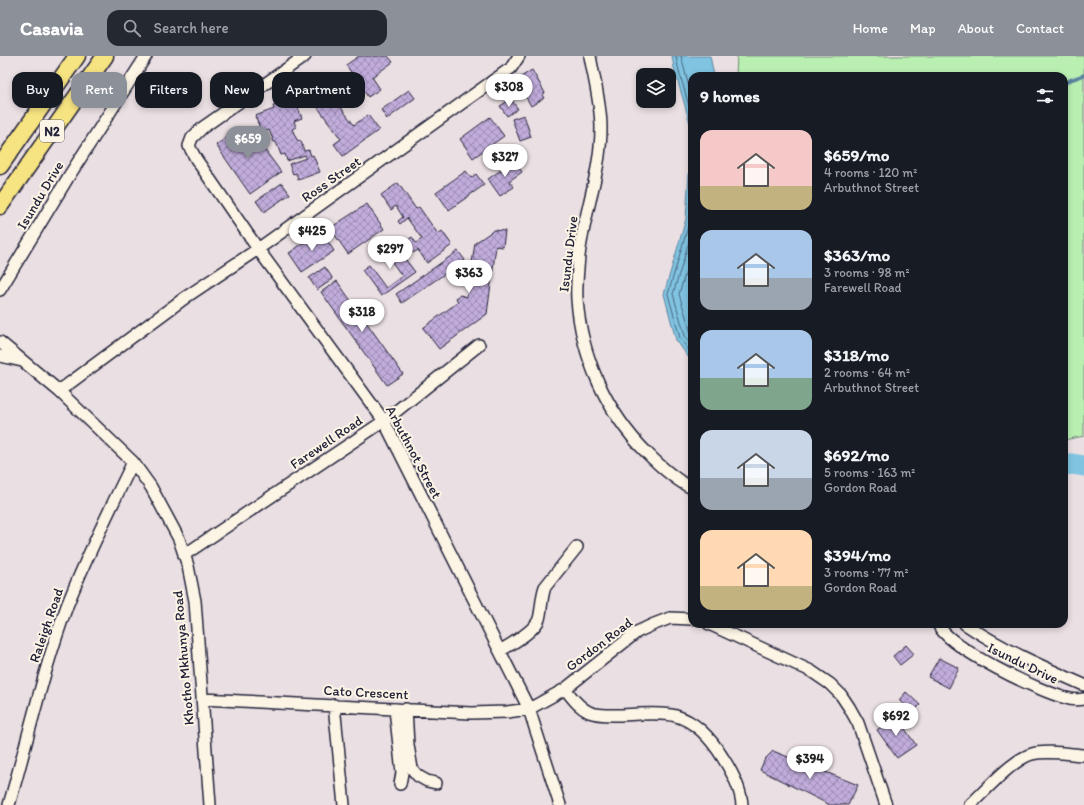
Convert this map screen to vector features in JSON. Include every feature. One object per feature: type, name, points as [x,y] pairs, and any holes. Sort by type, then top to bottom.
[{"type":"highway","name":"N2","points":[[0,166],[77,56]]},
{"type":"highway","name":"N2","points":[[0,206],[105,56]]},
{"type":"street","name":"Isundu Drive","points":[[0,290],[69,176],[146,56]]},
{"type":"street","name":"Arbuthnot Street","points":[[305,56],[206,125],[196,134],[189,146],[196,159],[258,249],[384,421],[529,709],[560,805]]},
{"type":"street","name":"Ross Street","points":[[59,390],[186,297],[258,249],[511,68],[519,56]]},
{"type":"street","name":"Isundu Drive","points":[[590,56],[601,128],[597,164],[579,263],[577,297],[585,348],[605,398],[634,440],[665,470],[688,485]]},
{"type":"street","name":"Khotho Mkhunya Road","points":[[0,342],[59,390],[133,462],[151,487],[167,514],[179,539],[195,601],[210,805]]},
{"type":"street","name":"Farewell Road","points":[[184,555],[384,421],[480,345]]},
{"type":"street","points":[[0,356],[24,362]]},
{"type":"street","name":"Raleigh Road","points":[[9,805],[34,712],[67,606],[89,554],[133,462]]},
{"type":"street","points":[[500,651],[534,626],[540,616],[542,594],[545,587],[577,547]]},
{"type":"street","name":"Gordon Road","points":[[529,709],[565,689],[637,632],[670,618],[688,619]]},
{"type":"street","points":[[718,628],[810,671],[830,684],[841,695],[850,707],[858,723],[886,805]]},
{"type":"street","name":"Isundu Drive","points":[[941,628],[952,640],[991,666],[1055,695],[1077,700],[1084,699]]},
{"type":"street","name":"Isundu Drive","points":[[971,628],[1014,653],[1084,685]]},
{"type":"street","points":[[565,689],[578,705],[598,715],[649,714],[675,716],[694,724],[717,749],[734,775],[742,798],[742,805]]},
{"type":"street","name":"Cato Crescent","points":[[202,699],[471,713],[507,712],[529,709]]},
{"type":"street","points":[[334,706],[344,805]]},
{"type":"street","points":[[400,709],[412,769],[418,776],[427,781],[436,783]]},
{"type":"street","points":[[400,709],[402,773],[400,784]]},
{"type":"street","points":[[970,805],[1021,759],[1032,754],[1043,753],[1084,755]]},
{"type":"green space","points":[[737,56],[1084,56],[1084,436],[1068,439],[1068,72],[736,72]]},
{"type":"water","points":[[672,56],[710,56],[713,72],[688,72],[688,116]]},
{"type":"water","points":[[688,189],[688,356],[676,340],[664,294],[686,219]]},
{"type":"building","points":[[359,56],[388,56],[393,62],[372,77],[380,89],[368,97],[365,93],[365,72],[351,72],[346,65]]},
{"type":"building","points":[[532,70],[545,93],[542,95],[544,98],[531,106],[516,80]]},
{"type":"building","points":[[409,90],[415,98],[387,119],[381,110]]},
{"type":"building","points":[[511,99],[518,109],[507,116],[500,106]]},
{"type":"building","points":[[298,108],[302,118],[294,121],[296,127],[292,129],[297,140],[301,141],[304,151],[309,150],[311,156],[313,155],[320,172],[298,180],[296,173],[293,174],[289,164],[306,158],[305,155],[287,161],[285,154],[281,155],[269,130],[262,133],[255,116],[274,109]]},
{"type":"building","points":[[318,108],[341,108],[354,125],[368,115],[379,130],[343,156],[334,144],[341,139]]},
{"type":"building","points":[[524,115],[531,137],[520,141],[512,119]]},
{"type":"building","points":[[490,117],[504,136],[473,158],[460,139]]},
{"type":"building","points":[[237,130],[241,135],[245,132],[252,141],[256,138],[281,172],[250,194],[216,145]]},
{"type":"building","points":[[514,161],[522,172],[509,181],[514,187],[500,196],[488,179]]},
{"type":"building","points":[[466,171],[471,178],[476,174],[484,185],[449,210],[436,192]]},
{"type":"building","points":[[282,183],[290,194],[264,212],[256,201]]},
{"type":"building","points":[[398,183],[416,209],[419,207],[438,234],[442,231],[452,245],[427,263],[418,250],[413,253],[405,242],[412,237],[416,243],[422,239],[407,218],[400,224],[398,221],[403,217],[396,206],[391,210],[381,195]]},
{"type":"building","points":[[367,204],[384,229],[348,254],[330,228]]},
{"type":"building","points":[[494,230],[505,231],[503,247],[496,246],[487,314],[439,349],[423,328],[458,302],[456,298],[460,295],[467,297],[475,243]]},
{"type":"building","points":[[321,231],[334,251],[302,272],[289,253]]},
{"type":"building","points":[[394,244],[415,272],[381,296],[362,270],[369,265],[386,288],[402,276],[384,251]]},
{"type":"building","points":[[458,251],[465,260],[402,303],[396,294]]},
{"type":"building","points":[[325,267],[333,279],[317,290],[309,278]]},
{"type":"building","points":[[337,281],[403,374],[387,385],[321,292]]},
{"type":"building","points":[[906,645],[914,654],[900,665],[893,656]]},
{"type":"building","points":[[939,658],[959,668],[949,688],[928,677]]},
{"type":"building","points":[[906,692],[920,705],[912,713],[899,700]]},
{"type":"building","points":[[896,716],[916,745],[897,758],[877,730]]},
{"type":"building","points":[[773,751],[858,785],[848,805],[830,805],[760,770],[765,759]]},
{"type":"waterway","points":[[1068,81],[1084,75]]},
{"type":"waterway","points":[[1068,464],[1084,466]]}]
